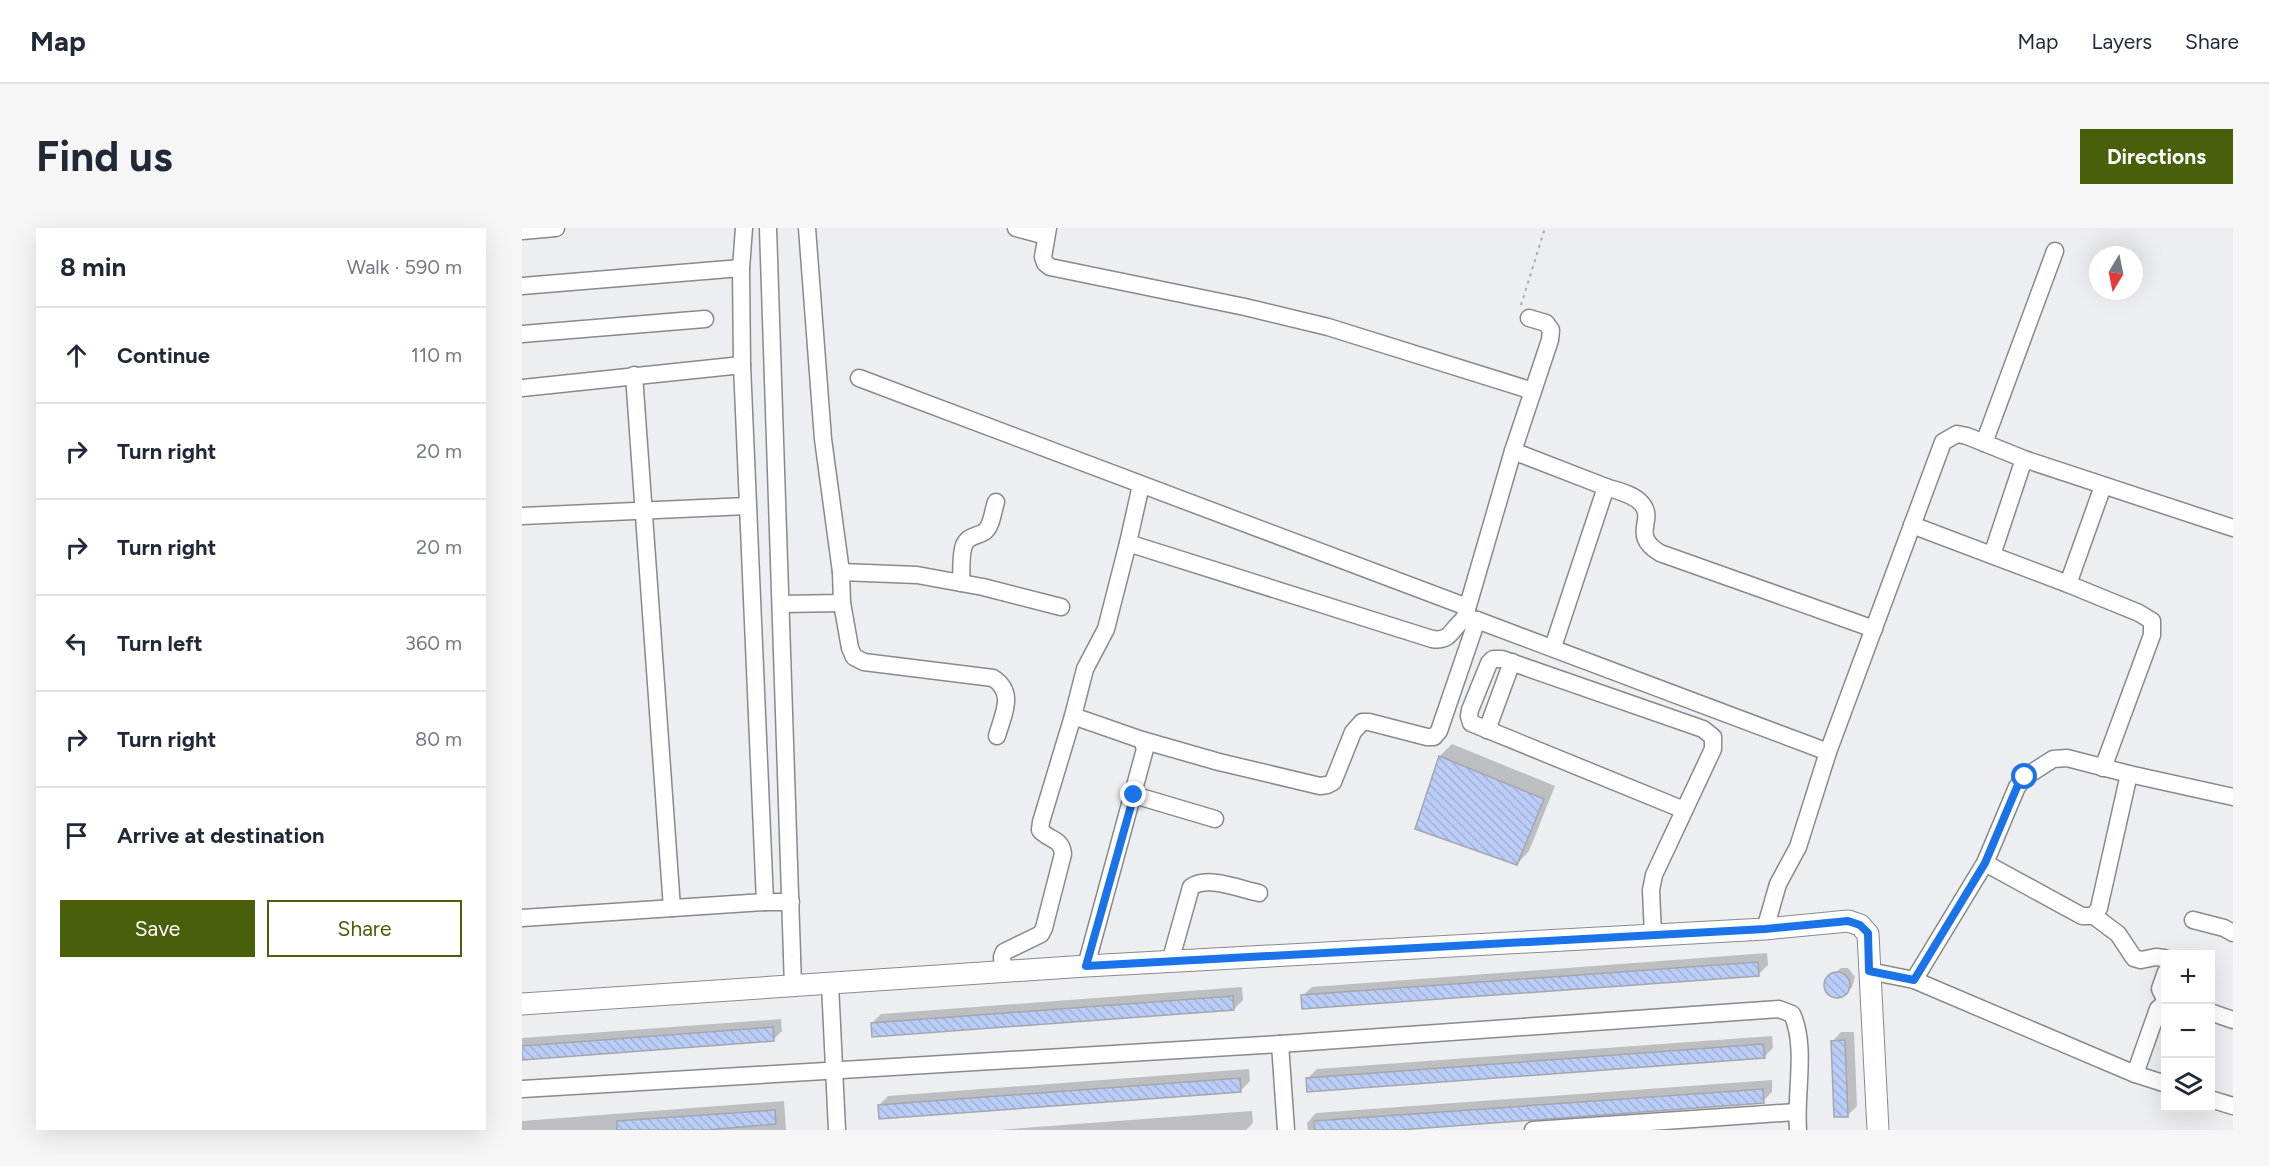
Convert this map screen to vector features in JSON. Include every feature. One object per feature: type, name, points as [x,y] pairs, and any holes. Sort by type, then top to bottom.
[{"type":"street","points":[[522,231],[556,228]]},
{"type":"street","points":[[744,228],[741,268],[742,365],[765,902]]},
{"type":"street","points":[[768,228],[793,986]]},
{"type":"street","points":[[807,228],[823,439],[841,572],[842,603],[850,648],[854,657],[864,662],[993,678],[1006,691],[997,736]]},
{"type":"street","points":[[1016,228],[1047,232],[1043,256],[1045,264],[1050,267],[1245,307],[1328,327],[1533,391]]},
{"type":"street","points":[[1984,443],[2055,251]]},
{"type":"street","points":[[522,286],[741,268]]},
{"type":"street","points":[[1073,716],[1142,740],[1219,762],[1320,786],[1333,782],[1353,732],[1362,722],[1434,737],[1439,731],[1513,451],[1551,330],[1546,323],[1528,318]]},
{"type":"street","points":[[522,334],[705,319]]},
{"type":"street","points":[[522,388],[742,365]]},
{"type":"street","points":[[634,375],[672,908]]},
{"type":"street","points":[[859,378],[1141,485],[1469,616],[1828,752]]},
{"type":"street","points":[[1765,929],[1778,884],[1798,848],[1828,752],[1943,442],[1957,434],[2103,486],[2233,528]]},
{"type":"street","points":[[1513,451],[1630,496],[1641,503],[1646,511],[1644,535],[1648,546],[1660,553],[1874,629]]},
{"type":"street","points":[[1992,555],[2024,459]]},
{"type":"street","points":[[1003,972],[1004,952],[1041,934],[1044,928],[1062,847],[1059,842],[1043,834],[1040,830],[1041,822],[1085,669],[1106,629],[1141,485]]},
{"type":"street","points":[[2067,584],[2103,486]]},
{"type":"street","points":[[1553,647],[1606,487]]},
{"type":"street","points":[[962,583],[965,543],[970,537],[985,532],[996,502]]},
{"type":"street","points":[[522,516],[747,506]]},
{"type":"street","points":[[1912,525],[2067,584],[2139,613],[2152,621],[2152,635],[2103,768]]},
{"type":"street","points":[[1128,543],[1432,639],[1442,640],[1450,636],[1457,625],[1469,616]]},
{"type":"street","points":[[841,572],[900,573],[962,583],[1061,607]]},
{"type":"street","points":[[781,604],[842,603]]},
{"type":"street","points":[[1653,935],[1651,890],[1654,875],[1713,749],[1713,737],[1703,729],[1502,658],[1493,659],[1489,663],[1468,716],[1471,723],[1684,810]]},
{"type":"street","points":[[1086,966],[1144,759],[1145,749],[1142,740]]},
{"type":"street","points":[[1914,980],[1985,863],[2017,787],[2025,777],[2053,759],[2067,758],[2233,797]]},
{"type":"street","points":[[2094,916],[2099,908],[2129,774]]},
{"type":"street","points":[[1134,795],[1215,819]]},
{"type":"street","points":[[1985,863],[2082,916],[2094,916],[2118,934],[2134,958],[2141,960],[2161,958]]},
{"type":"street","points":[[1170,962],[1191,887],[1206,881],[1259,893]]},
{"type":"street","points":[[522,918],[791,902]]},
{"type":"street","points":[[2193,920],[2233,933]]},
{"type":"street","points":[[522,1004],[1086,966],[1765,929],[1848,921],[1860,925],[1868,933],[1878,1130]]},
{"type":"street","points":[[1869,971],[1914,980],[2135,1074],[2161,1082]]},
{"type":"street","points":[[830,984],[837,1130]]},
{"type":"street","points":[[2135,1074],[2158,1009],[2164,1004]]},
{"type":"street","points":[[522,1089],[1280,1044],[1779,1009],[1792,1014],[1797,1025],[1799,1041],[1796,1112],[1798,1130]]},
{"type":"street","points":[[2215,1013],[2233,1020]]},
{"type":"street","points":[[1280,1044],[1286,1130]]},
{"type":"street","points":[[2215,1100],[2233,1106]]},
{"type":"street","points":[[1533,1130],[1796,1112]]},
{"type":"path","points":[[1528,318],[1521,311],[1520,303],[1545,228]]},
{"type":"building","points":[[1439,756],[1544,799],[1517,865],[1415,829]]},
{"type":"building","points":[[1758,962],[1759,976],[1302,1009],[1301,995]]},
{"type":"building","points":[[1837,972],[1846,976],[1850,985],[1846,994],[1837,998],[1828,994],[1824,985],[1828,976]]},
{"type":"building","points":[[1233,996],[1234,1010],[872,1037],[871,1023]]},
{"type":"building","points":[[773,1027],[774,1041],[522,1060],[522,1046]]},
{"type":"building","points":[[1845,1040],[1848,1117],[1834,1117],[1831,1041]]},
{"type":"building","points":[[1763,1044],[1765,1058],[1307,1092],[1306,1078]]},
{"type":"building","points":[[1240,1078],[1241,1092],[879,1119],[878,1105]]},
{"type":"building","points":[[1763,1089],[1764,1103],[1399,1130],[1315,1130],[1314,1121]]},
{"type":"building","points":[[775,1110],[776,1124],[706,1130],[617,1130],[617,1121]]},
{"type":"route","points":[[1134,795],[1086,966],[1765,929],[1848,921],[1860,925],[1868,933],[1869,971],[1914,980],[1985,863],[2017,787],[2025,777]]}]
